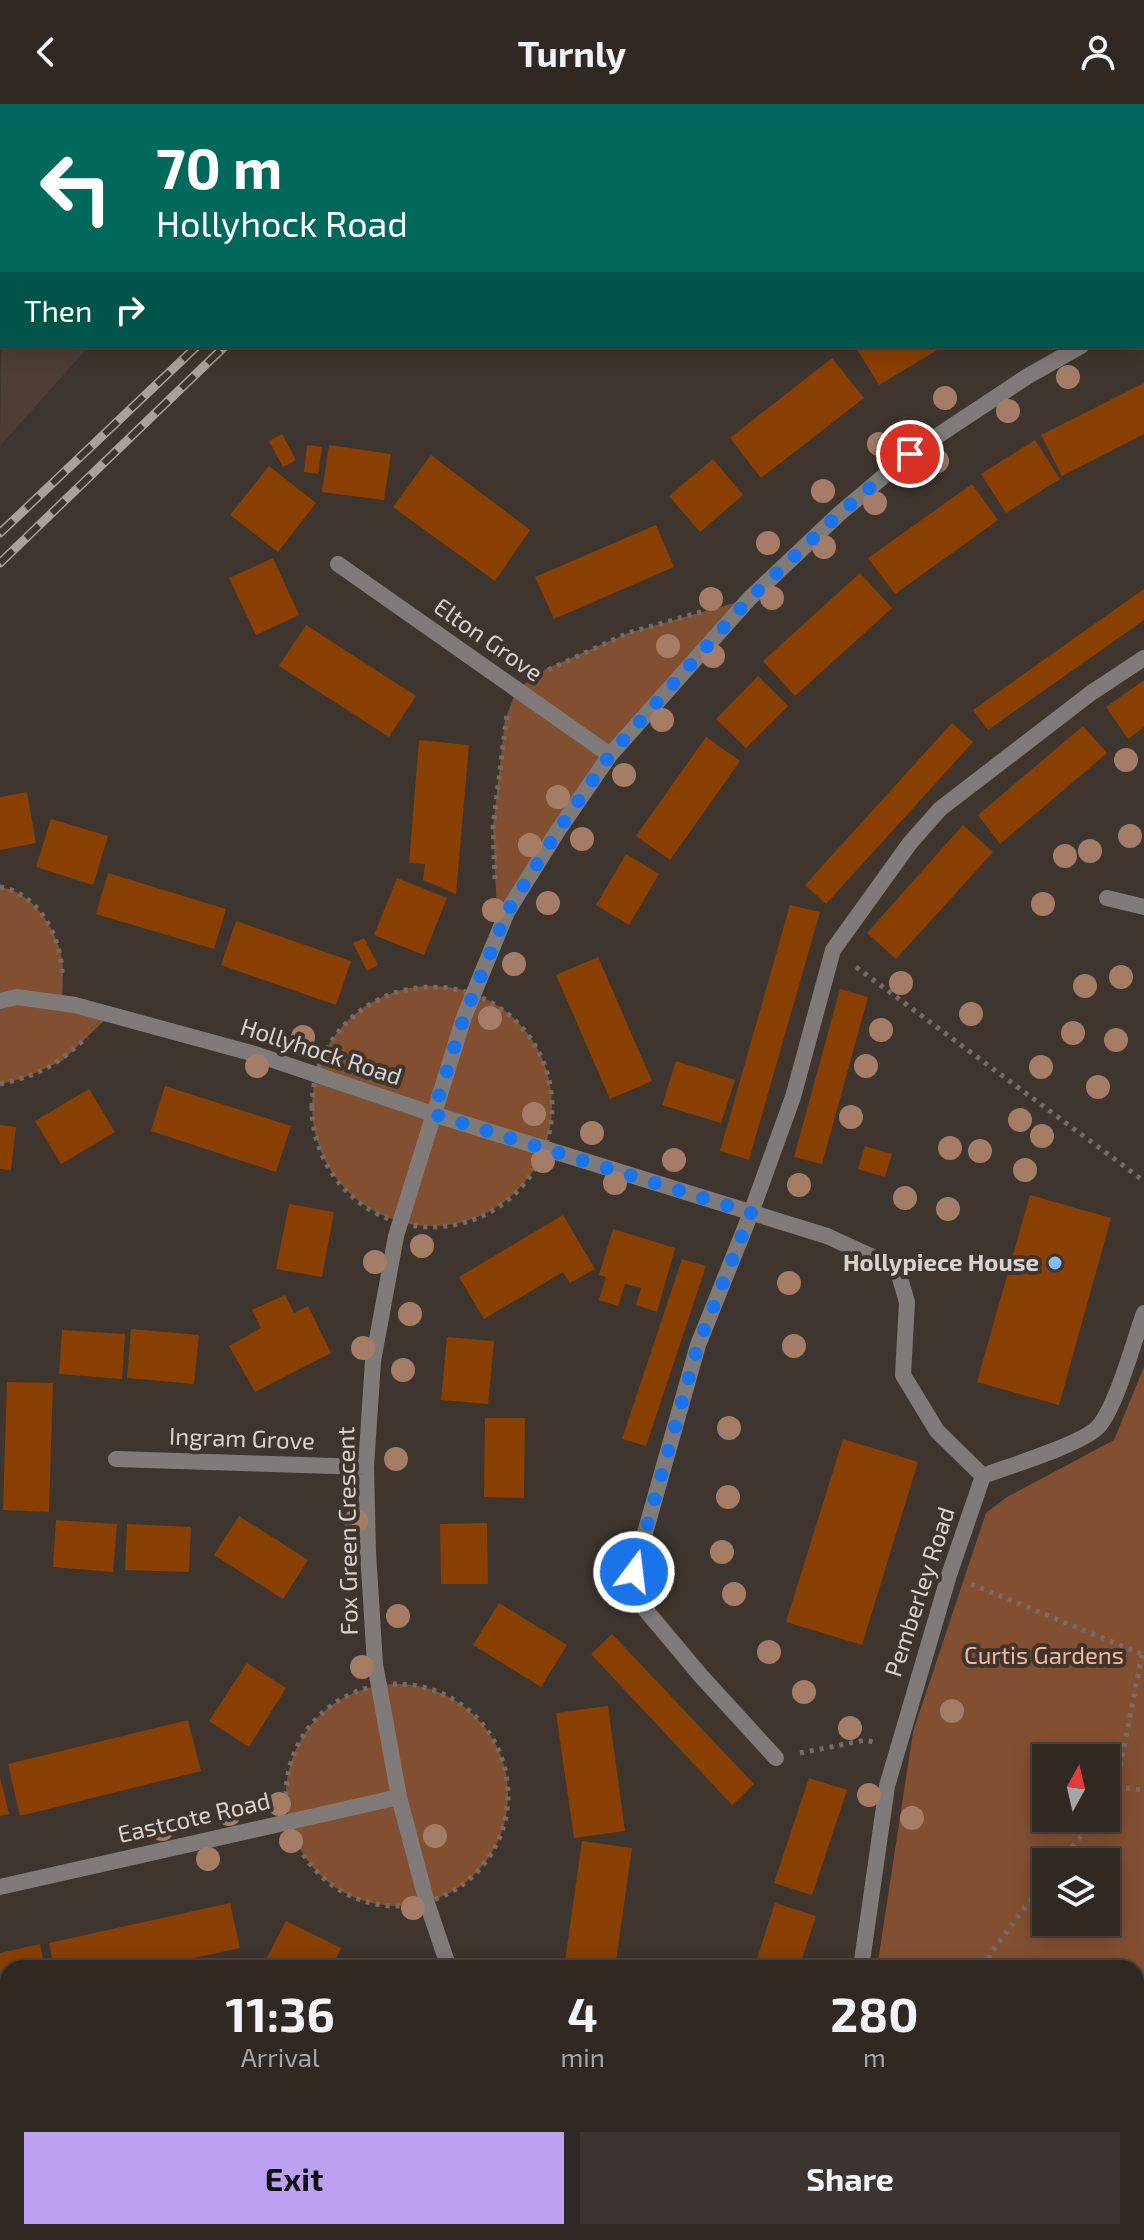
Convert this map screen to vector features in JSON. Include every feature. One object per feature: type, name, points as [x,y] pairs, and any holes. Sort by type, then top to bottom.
[{"type":"street","name":"Fox Green Crescent","points":[[446,1960],[427,1903],[399,1797],[375,1664],[366,1467],[373,1361],[396,1236],[464,1017],[507,912],[557,832],[610,755],[749,599],[839,514],[910,454],[1028,376],[1077,348]]},
{"type":"street","name":"Elton Grove","points":[[338,564],[610,755]]},
{"type":"street","points":[[776,1758],[644,1608],[634,1572],[698,1345],[793,1097],[833,950],[910,843],[940,809],[1091,693],[1144,658]]},
{"type":"street","points":[[1107,898],[1144,907]]},
{"type":"street","name":"Hollyhock Road","points":[[0,1001],[17,997],[111,1014],[315,1073],[433,1114],[827,1236],[897,1268],[907,1302],[903,1375],[937,1431],[983,1476]]},
{"type":"street","points":[[983,1476],[1082,1439],[1098,1427],[1109,1410],[1144,1313]]},
{"type":"street","name":"Ingram Grove","points":[[116,1459],[366,1467]]},
{"type":"street","name":"Pemberley Road","points":[[862,1960],[887,1786],[949,1575],[983,1476]]},
{"type":"street","name":"Eastcote Road","points":[[0,1887],[399,1797]]},
{"type":"path","points":[[0,887],[27,901],[46,919],[62,960],[62,1003]]},
{"type":"path","points":[[833,950],[1144,1181]]},
{"type":"path","points":[[0,1084],[21,1079],[62,1061],[111,1014]]},
{"type":"path","points":[[949,1575],[1143,1655],[1120,1767]]},
{"type":"path","points":[[776,1758],[866,1740],[897,1748]]},
{"type":"path","points":[[1120,1787],[1144,1790]]},
{"type":"path","points":[[1071,1848],[1085,1832]]},
{"type":"path","points":[[988,1960],[1032,1898]]},
{"type":"shaded area","points":[[2,348],[87,348],[0,446]]},
{"type":"green space","points":[[749,599],[610,755],[498,934],[493,827],[505,720],[517,689],[546,669],[628,633]]},
{"type":"green space","points":[[0,887],[22,896],[49,924],[62,959],[62,1003],[111,1014],[62,1061],[21,1079],[0,1084]]},
{"type":"green space","points":[[432,986],[455,988],[478,995],[499,1006],[517,1021],[532,1039],[543,1060],[550,1083],[550,1129],[543,1152],[532,1173],[517,1191],[499,1206],[478,1217],[455,1224],[432,1226],[409,1224],[386,1217],[365,1206],[347,1191],[332,1173],[321,1152],[314,1129],[312,1106],[314,1083],[321,1060],[332,1039],[347,1021],[365,1006],[386,995],[409,988]]},
{"type":"green space","name":"Curtis Gardens","points":[[1144,1367],[1144,1960],[878,1960],[913,1732],[986,1513],[1007,1497],[1114,1440]]},
{"type":"green space","points":[[397,1684],[440,1692],[476,1716],[500,1752],[508,1795],[500,1838],[476,1874],[440,1898],[397,1906],[354,1898],[318,1874],[294,1838],[286,1795],[294,1752],[318,1716],[354,1692]]},
{"type":"building","points":[[856,348],[941,348],[879,385]]},
{"type":"building","points":[[832,358],[864,398],[761,478],[730,438]]},
{"type":"building","points":[[1144,383],[1144,434],[1062,476],[1041,435]]},
{"type":"building","points":[[282,434],[296,460],[283,467],[269,441]]},
{"type":"building","points":[[1035,440],[1060,479],[1006,513],[981,474]]},
{"type":"building","points":[[307,445],[322,447],[318,474],[304,472]]},
{"type":"building","points":[[329,445],[391,454],[384,500],[322,492]]},
{"type":"building","points":[[431,455],[530,530],[495,581],[393,507]]},
{"type":"building","points":[[713,459],[743,495],[700,532],[669,496]]},
{"type":"building","points":[[269,466],[316,503],[278,552],[230,515]]},
{"type":"building","points":[[972,484],[998,520],[895,594],[868,558]]},
{"type":"building","points":[[656,525],[674,567],[554,619],[535,577]]},
{"type":"building","points":[[273,558],[299,615],[256,635],[229,578]]},
{"type":"building","points":[[860,573],[892,608],[795,696],[763,661]]},
{"type":"building","points":[[1144,589],[1144,620],[988,730],[973,710]]},
{"type":"building","points":[[306,625],[416,696],[389,737],[279,666]]},
{"type":"building","points":[[758,676],[788,706],[746,748],[716,719]]},
{"type":"building","points":[[1144,680],[1144,727],[1128,739],[1106,707]]},
{"type":"building","points":[[952,723],[973,742],[826,904],[805,885]]},
{"type":"building","points":[[1083,726],[1107,753],[1000,844],[978,815]]},
{"type":"building","points":[[706,737],[740,761],[670,860],[636,836]]},
{"type":"building","points":[[419,740],[469,745],[456,894],[423,880],[425,864],[409,863]]},
{"type":"building","points":[[27,792],[36,843],[0,850],[0,797]]},
{"type":"building","points":[[51,819],[108,836],[93,885],[36,867]]},
{"type":"building","points":[[963,825],[993,852],[896,959],[867,933]]},
{"type":"building","points":[[626,854],[659,874],[629,925],[596,905]]},
{"type":"building","points":[[108,873],[226,909],[214,949],[96,914]]},
{"type":"building","points":[[397,878],[447,898],[424,955],[374,935]]},
{"type":"building","points":[[790,905],[820,912],[749,1160],[720,1151]]},
{"type":"building","points":[[236,921],[351,961],[336,1005],[221,965]]},
{"type":"building","points":[[364,938],[378,965],[367,971],[353,943]]},
{"type":"building","points":[[598,957],[652,1081],[610,1099],[556,975]]},
{"type":"building","points":[[840,989],[868,997],[822,1164],[794,1157]]},
{"type":"building","points":[[676,1061],[735,1080],[721,1123],[662,1105]]},
{"type":"building","points":[[165,1086],[291,1126],[276,1172],[151,1131]]},
{"type":"building","points":[[89,1089],[115,1132],[61,1164],[35,1121]]},
{"type":"building","points":[[0,1125],[16,1127],[11,1170],[0,1169]]},
{"type":"building","points":[[865,1146],[892,1154],[885,1177],[858,1169]]},
{"type":"building","name":"Hollypiece House","points":[[1030,1195],[1111,1218],[1059,1405],[977,1382]]},
{"type":"building","points":[[289,1204],[334,1212],[322,1277],[276,1269]]},
{"type":"building","points":[[563,1215],[595,1269],[570,1283],[563,1272],[484,1319],[459,1277]]},
{"type":"building","points":[[613,1229],[675,1248],[657,1312],[636,1305],[641,1288],[625,1284],[618,1306],[599,1300],[606,1277],[599,1275]]},
{"type":"building","points":[[682,1259],[706,1266],[646,1446],[622,1439]]},
{"type":"building","points":[[285,1295],[294,1313],[308,1306],[331,1353],[255,1392],[229,1346],[261,1328],[252,1310]]},
{"type":"building","points":[[131,1329],[199,1335],[194,1384],[127,1378]]},
{"type":"building","points":[[62,1330],[125,1334],[122,1379],[59,1374]]},
{"type":"building","points":[[447,1337],[494,1341],[488,1404],[441,1400]]},
{"type":"building","points":[[7,1382],[53,1383],[49,1512],[3,1510]]},
{"type":"building","points":[[485,1418],[525,1418],[524,1498],[484,1497]]},
{"type":"building","points":[[843,1439],[918,1462],[862,1645],[786,1622]]},
{"type":"building","points":[[239,1516],[308,1560],[283,1599],[214,1555]]},
{"type":"building","points":[[56,1520],[117,1524],[113,1572],[53,1567]]},
{"type":"building","points":[[487,1523],[488,1584],[441,1584],[440,1524]]},
{"type":"building","points":[[127,1524],[191,1527],[189,1572],[125,1570]]},
{"type":"building","points":[[499,1603],[567,1645],[541,1687],[473,1645]]},
{"type":"building","points":[[612,1634],[754,1784],[732,1805],[591,1654]]},
{"type":"building","points":[[247,1663],[286,1688],[249,1747],[209,1721]]},
{"type":"building","points":[[608,1706],[625,1831],[574,1838],[556,1713]]},
{"type":"building","points":[[188,1720],[201,1771],[20,1816],[8,1764]]},
{"type":"building","points":[[0,1777],[9,1814],[0,1816]]},
{"type":"building","points":[[809,1778],[847,1790],[812,1895],[774,1883]]},
{"type":"building","points":[[582,1841],[632,1848],[616,1960],[565,1960]]},
{"type":"building","points":[[230,1903],[240,1948],[185,1960],[52,1960],[49,1943]]},
{"type":"building","points":[[775,1903],[816,1916],[802,1960],[757,1960]]},
{"type":"building","points":[[286,1921],[341,1948],[335,1960],[266,1960]]},
{"type":"building","points":[[40,1944],[43,1960],[0,1960],[0,1953]]},
{"type":"railway","points":[[0,533],[195,348]]},
{"type":"railway","points":[[0,563],[223,348]]},
{"type":"place","name":"Hollypiece House","points":[[1055,1263]]},
{"type":"route","points":[[634,1572],[698,1345],[751,1213],[433,1114],[464,1017],[507,912],[610,755],[773,574],[910,454]]}]
